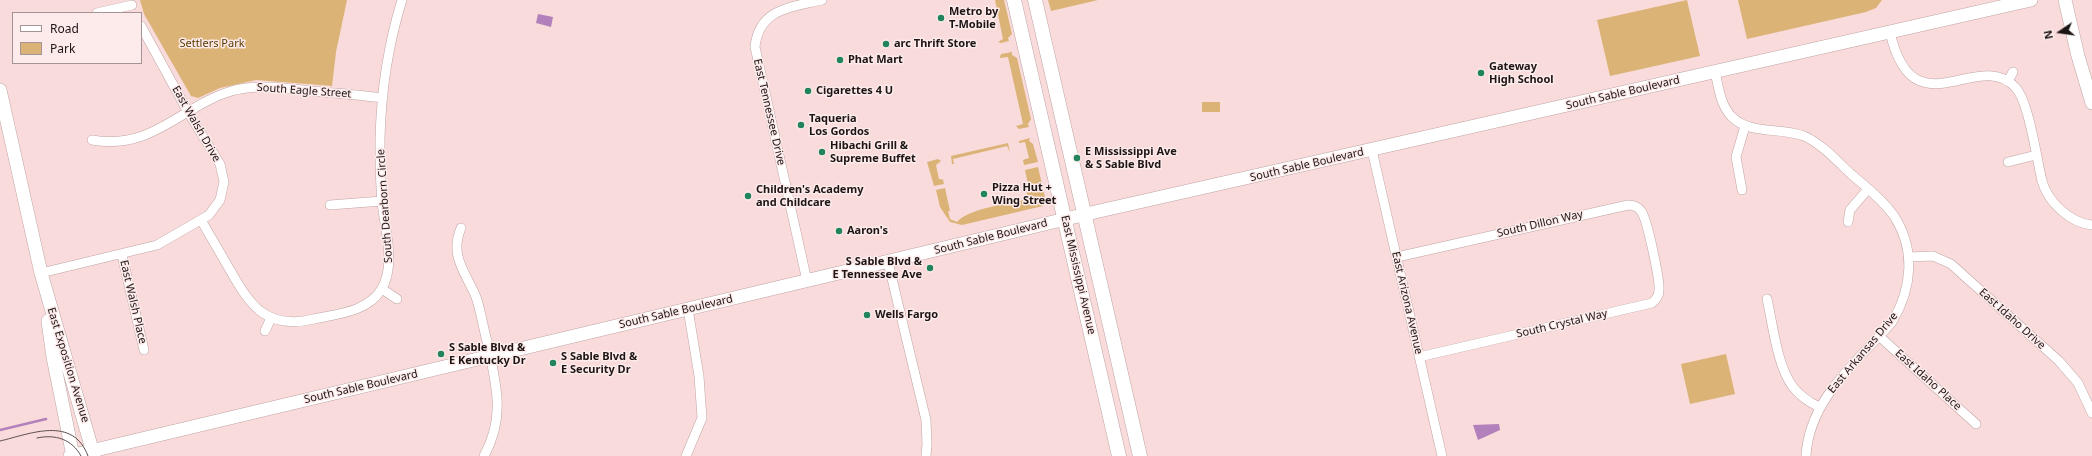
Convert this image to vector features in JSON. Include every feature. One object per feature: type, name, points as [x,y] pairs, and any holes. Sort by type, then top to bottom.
[{"type":"main road","name":"East Mississippi Avenue","points":[[1014,0],[1119,456]]},
{"type":"main road","name":"East Mississippi Avenue","points":[[1035,0],[1140,456]]},
{"type":"street","name":"South Dearborn Circle","points":[[201,220],[245,296],[256,308],[271,318],[279,321],[300,322],[352,310],[370,302],[382,289],[386,280],[389,263],[382,201],[380,147],[383,98],[393,37],[402,0]]},
{"type":"street","name":"East Tennessee Drive","points":[[807,281],[755,47],[756,36],[762,25],[774,13],[822,0]]},
{"type":"street","name":"South Sable Boulevard","points":[[72,456],[94,453],[490,356],[1085,214],[2031,0]]},
{"type":"street","points":[[2065,0],[2078,56],[2092,103]]},
{"type":"street","points":[[103,12],[133,6]]},
{"type":"street","name":"East Walsh Drive","points":[[41,273],[122,255],[157,245],[201,220],[215,208],[220,200],[224,182],[220,164],[188,112],[142,28]]},
{"type":"street","points":[[1890,32],[1897,59],[1909,73],[1918,80],[1938,85],[1982,76],[1993,76],[2008,81],[2024,101],[2043,187],[2050,198],[2073,219],[2092,225]]},
{"type":"street","points":[[1715,72],[1726,109],[1732,117],[1745,126],[1736,157],[1742,190]]},
{"type":"street","points":[[2008,81],[2013,72]]},
{"type":"street","name":"South Eagle Street","points":[[92,140],[108,143],[121,142],[143,137],[223,94],[258,87],[383,98]]},
{"type":"street","name":"East Exposition Avenue","points":[[0,90],[41,273],[94,453]]},
{"type":"street","name":"East Arkansas Drive","points":[[1745,126],[1783,130],[1804,136],[1824,149],[1868,189],[1894,216],[1901,229],[1909,256],[1909,272],[1903,300],[1892,322],[1835,386],[1819,407],[1810,431],[1806,456]]},
{"type":"street","name":"East Arizona Avenue","points":[[1372,150],[1442,456]]},
{"type":"street","points":[[2008,162],[2036,155]]},
{"type":"street","points":[[1848,222],[1850,210],[1868,189]]},
{"type":"street","points":[[330,205],[382,201]]},
{"type":"street","name":"South Dillon Way","points":[[1397,258],[1628,205],[1636,207],[1642,212],[1652,252]]},
{"type":"street","points":[[461,228],[457,243],[459,261],[463,275],[478,302],[497,389],[498,408],[494,432],[484,456]]},
{"type":"street","name":"South Crystal Way","points":[[1419,358],[1652,303],[1657,299],[1659,288],[1652,252]]},
{"type":"street","name":"East Walsh Place","points":[[122,255],[144,350]]},
{"type":"street","name":"East Idaho Drive","points":[[1909,256],[1933,256],[1951,264],[2062,365],[2078,383],[2092,413]]},
{"type":"street","points":[[888,262],[926,420],[928,444],[926,456]]},
{"type":"street","name":"East Exposition Avenue","points":[[41,273],[53,357],[72,456]]},
{"type":"street","points":[[382,289],[397,299]]},
{"type":"street","points":[[1767,299],[1782,365],[1788,380],[1799,394],[1819,407]]},
{"type":"street","points":[[686,456],[702,418],[699,376],[688,309]]},
{"type":"street","points":[[265,331],[271,318]]},
{"type":"street","name":"East Idaho Place","points":[[1879,336],[1976,424]]},
{"type":"green space","name":"Settlers Park","points":[[140,0],[347,0],[336,52],[332,86],[256,80],[220,88],[198,98],[191,96],[144,14]]},
{"type":"green space","points":[[995,0],[1004,0],[1012,34],[1008,38],[1009,41],[1001,43],[998,42],[1003,39]]},
{"type":"green space","points":[[1048,0],[1098,0],[1051,11]]},
{"type":"green space","points":[[1687,0],[1700,56],[1610,76],[1597,20]]},
{"type":"green space","points":[[1738,0],[1882,0],[1876,8],[1866,12],[1747,39]]},
{"type":"green space","points":[[1012,52],[1012,55],[1017,58],[1031,119],[1028,124],[1029,127],[1019,129],[1016,126],[1023,124],[1008,57],[1000,58],[1001,54]]},
{"type":"green space","points":[[1202,102],[1220,102],[1220,112],[1202,112]]},
{"type":"green space","points":[[1030,138],[1029,141],[1033,144],[1038,162],[1024,165],[1023,160],[1029,158],[1025,142],[1019,143],[1019,141]]},
{"type":"green space","points":[[1008,143],[1010,152],[1007,146],[953,159],[954,164],[952,164],[951,156]]},
{"type":"green space","points":[[938,159],[941,161],[936,165],[939,179],[945,180],[943,180],[944,184],[934,186],[927,162]]},
{"type":"green space","points":[[1038,167],[1046,202],[1043,206],[962,225],[950,222],[940,207],[936,190],[945,188],[950,211],[948,211],[950,219],[957,222],[962,217],[979,210],[1028,199],[1025,185],[1028,184],[1025,170]]},
{"type":"green space","points":[[1726,354],[1735,394],[1690,404],[1681,364]]},
{"type":"shaded area","points":[[538,14],[553,17],[551,27],[536,23]]},
{"type":"shaded area","points":[[1499,424],[1500,430],[1478,440],[1473,425]]},
{"type":"waterway","points":[[0,430],[46,419]]},
{"type":"tram line","points":[[0,441],[37,432],[50,430],[61,431],[72,435],[81,443],[88,456]]},
{"type":"tram line","points":[[37,438],[56,437],[62,439],[73,445],[81,456]]},
{"type":"place","name":"Metro by T-Mobile","points":[[941,18]]},
{"type":"place","name":"arc Thrift Store","points":[[886,44]]},
{"type":"place","name":"Phat Mart","points":[[840,60]]},
{"type":"place","name":"Gateway High School","points":[[1481,73]]},
{"type":"place","name":"Cigarettes 4 U","points":[[808,91]]},
{"type":"place","name":"Taqueria Los Gordos","points":[[801,125]]},
{"type":"place","name":"Hibachi Grill & Supreme Buffet","points":[[822,152]]},
{"type":"place","name":"E Mississippi Ave & S Sable Blvd","points":[[1077,158]]},
{"type":"place","name":"Pizza Hut + Wing Street","points":[[984,194]]},
{"type":"place","name":"Children's Academy and Childcare","points":[[748,196]]},
{"type":"place","name":"Aaron's","points":[[839,231]]},
{"type":"place","name":"S Sable Blvd & E Tennessee Ave","points":[[930,268]]},
{"type":"place","name":"Wells Fargo","points":[[867,315]]},
{"type":"place","name":"S Sable Blvd & E Kentucky Dr","points":[[441,354]]},
{"type":"place","name":"S Sable Blvd & E Security Dr","points":[[553,363]]}]
